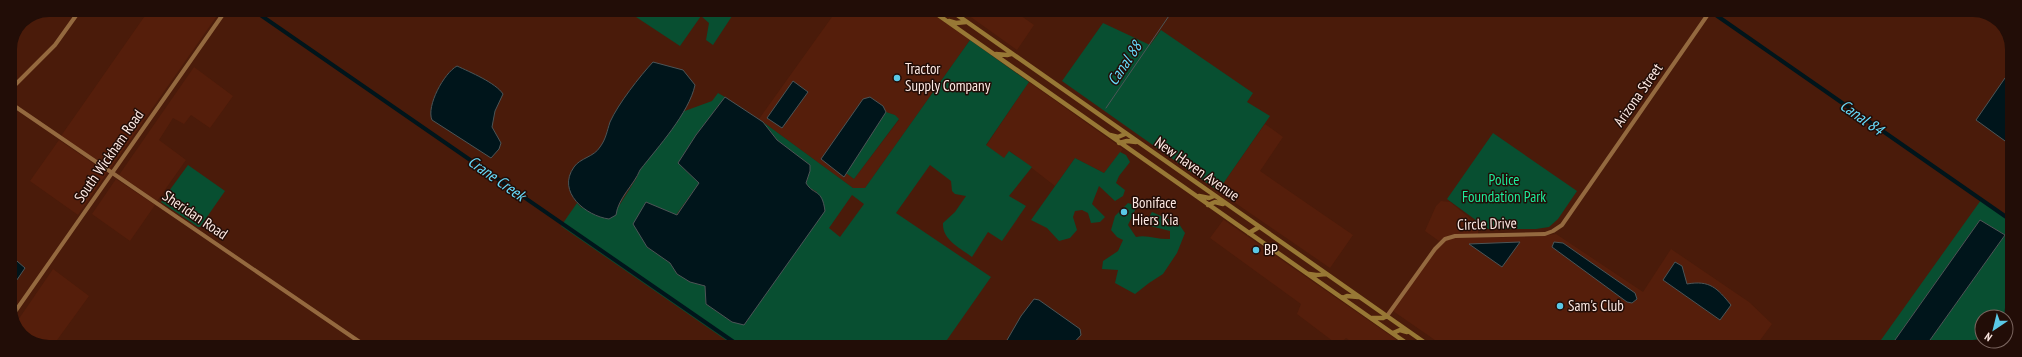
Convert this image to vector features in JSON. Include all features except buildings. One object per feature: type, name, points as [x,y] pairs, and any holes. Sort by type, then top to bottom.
[{"type":"main road","name":"New Haven Avenue","points":[[941,17],[1402,340]]},
{"type":"main road","name":"New Haven Avenue","points":[[959,17],[1137,143],[1421,340]]},
{"type":"main road","points":[[945,20],[956,23],[966,22]]},
{"type":"main road","points":[[993,54],[1011,54]]},
{"type":"main road","points":[[1108,135],[1118,137],[1125,134]]},
{"type":"main road","points":[[1119,143],[1127,141],[1137,143]]},
{"type":"main road","points":[[1195,196],[1205,198],[1214,196]]},
{"type":"main road","points":[[1208,205],[1215,202],[1226,204]]},
{"type":"main road","points":[[1249,233],[1259,227]]},
{"type":"main road","points":[[1307,274],[1326,274]]},
{"type":"main road","points":[[1342,298],[1347,296],[1359,297]]},
{"type":"main road","points":[[1371,318],[1383,318],[1387,316]]},
{"type":"main road","points":[[1393,333],[1400,330],[1412,334]]},
{"type":"street","points":[[17,83],[55,45],[75,17]]},
{"type":"street","name":"South Wickham Road","points":[[17,309],[221,17]]},
{"type":"street","name":"Arizona Street","points":[[1584,193],[1706,17]]},
{"type":"street","name":"Sheridan Road","points":[[17,108],[357,340]]},
{"type":"street","name":"Circle Drive","points":[[1387,316],[1434,249],[1445,238],[1455,236],[1536,235],[1553,232],[1562,225],[1584,193]]},
{"type":"shaded area","points":[[144,17],[216,17],[110,169],[61,136]]},
{"type":"shaded area","points":[[832,17],[937,17],[970,40],[865,188],[853,188],[759,119]],"holes":[[[877,101],[886,112],[895,115],[899,120],[854,179],[846,173],[844,176],[821,159]]]},
{"type":"shaded area","points":[[971,17],[1023,17],[1034,25],[1017,50]]},
{"type":"shaded area","points":[[194,67],[233,96],[210,128],[191,115],[184,124],[173,118],[159,140],[186,160],[157,201],[119,175]]},
{"type":"shaded area","points":[[1029,82],[1123,149],[1104,173],[1075,158],[1055,186],[1010,151],[1004,159],[986,146]]},
{"type":"shaded area","points":[[1265,124],[1283,137],[1260,171],[1353,235],[1330,268],[1218,191]]},
{"type":"shaded area","points":[[59,140],[107,173],[78,215],[30,181]]},
{"type":"shaded area","points":[[116,179],[155,205],[130,241],[92,214]]},
{"type":"shaded area","points":[[1441,201],[1450,202],[1478,225],[1478,234],[1454,234],[1439,241],[1425,231],[1436,206]]},
{"type":"shaded area","points":[[1224,219],[1397,340],[1349,340],[1346,338],[1344,340],[1331,340],[1297,314],[1301,304],[1210,238]]},
{"type":"shaded area","points":[[1556,234],[1643,292],[1671,249],[1749,302],[1772,324],[1760,340],[1435,340],[1393,311],[1436,250],[1446,240],[1455,238],[1535,237]],"holes":[[[1675,263],[1685,272],[1684,278],[1687,284],[1697,282],[1719,320],[1663,280]]]},
{"type":"shaded area","points":[[53,269],[89,296],[57,340],[45,340],[33,336],[22,326],[19,319]]},
{"type":"green space","points":[[636,17],[700,17],[680,46]]},
{"type":"green space","points":[[702,17],[731,17],[713,45],[706,40],[709,23]]},
{"type":"green space","points":[[1103,23],[1150,45],[1161,30],[1253,93],[1247,102],[1270,116],[1218,191],[1062,81]]},
{"type":"green space","points":[[970,40],[1029,82],[986,145],[1004,158],[1009,151],[1032,167],[1009,196],[1026,206],[1002,241],[988,232],[972,257],[957,247],[949,239],[943,229],[943,223],[955,212],[966,196],[955,194],[952,191],[951,181],[930,165],[896,213],[991,277],[947,340],[726,340],[561,226],[577,203],[582,208],[617,209],[640,170],[682,112],[712,101],[718,93],[725,97],[696,135],[678,163],[699,183],[676,215],[646,202],[647,247],[670,263],[677,274],[690,282],[705,286],[706,304],[732,322],[817,192],[808,187],[806,183],[810,171],[810,165],[777,140],[763,122],[853,188],[865,188]],"holes":[[[852,195],[864,204],[840,237],[829,228]]]},
{"type":"green space","points":[[886,112],[895,115],[899,119],[854,179],[846,173]]},
{"type":"green space","name":"Police Foundation Park","points":[[1493,133],[1577,191],[1558,219],[1549,227],[1536,229],[1488,229],[1447,199]]},
{"type":"green space","points":[[1120,152],[1126,155],[1130,162],[1119,176],[1116,183],[1125,190],[1123,196],[1115,201],[1099,186],[1092,204],[1105,217],[1100,222],[1091,223],[1088,213],[1082,210],[1075,211],[1073,217],[1077,230],[1070,238],[1059,241],[1047,228],[1031,220],[1075,158],[1104,173]]},
{"type":"green space","points":[[188,165],[225,191],[200,227],[161,202]]},
{"type":"green space","points":[[1981,200],[2005,217],[2005,235],[1980,220],[1895,340],[1881,340]]},
{"type":"green space","points":[[1128,203],[1137,206],[1128,225],[1136,237],[1144,236],[1170,239],[1170,231],[1150,226],[1146,222],[1152,212],[1179,224],[1185,233],[1177,253],[1163,274],[1135,294],[1115,283],[1118,270],[1102,269],[1103,261],[1118,251],[1123,240],[1117,237],[1111,230],[1115,216]]},
{"type":"green space","points":[[2005,235],[2005,309],[1974,309],[1973,340],[1930,340]]},
{"type":"water","points":[[653,62],[683,70],[695,85],[692,96],[680,118],[640,170],[623,197],[617,209],[616,215],[609,219],[600,217],[583,208],[576,201],[571,194],[569,176],[574,167],[580,161],[594,153],[600,147],[618,107]]},
{"type":"water","points":[[457,66],[489,82],[503,94],[495,111],[492,127],[501,143],[499,149],[491,158],[432,120],[432,107],[437,90],[447,75]]},
{"type":"water","points":[[2005,78],[2005,141],[1976,120]]},
{"type":"water","points":[[793,81],[808,92],[782,128],[767,118]]},
{"type":"water","points":[[725,97],[763,122],[777,140],[810,165],[810,171],[806,183],[820,195],[825,211],[744,325],[732,322],[706,304],[705,286],[690,282],[677,274],[670,263],[647,247],[633,224],[646,202],[677,215],[699,183],[678,163],[696,135]]},
{"type":"water","points":[[870,97],[883,106],[886,112],[844,177],[821,159],[863,99]]},
{"type":"water","points":[[1980,220],[2005,235],[1930,340],[1895,340]]},
{"type":"water","points":[[1520,242],[1502,267],[1469,244]]},
{"type":"water","points":[[1554,242],[1563,243],[1635,293],[1637,299],[1632,303],[1627,302],[1552,247]]},
{"type":"water","points":[[17,261],[25,268],[17,280]]},
{"type":"water","points":[[1675,262],[1682,266],[1687,284],[1707,284],[1717,290],[1731,305],[1720,320],[1663,280]]},
{"type":"water","points":[[1034,299],[1039,300],[1080,329],[1081,335],[1076,340],[1007,340],[1021,316]]},
{"type":"waterway","name":"Crane Creek","points":[[263,17],[731,340]]},
{"type":"waterway","name":"Canal 88","points":[[1106,108],[1168,17]]},
{"type":"waterway","name":"Canal 84","points":[[1719,17],[2005,216]]},
{"type":"place","name":"Tractor Supply Company","points":[[897,78]]},
{"type":"place","name":"Boniface Hiers Kia","points":[[1124,212]]},
{"type":"place","name":"BP","points":[[1256,250]]},
{"type":"place","name":"Sam's Club","points":[[1560,306]]}]
